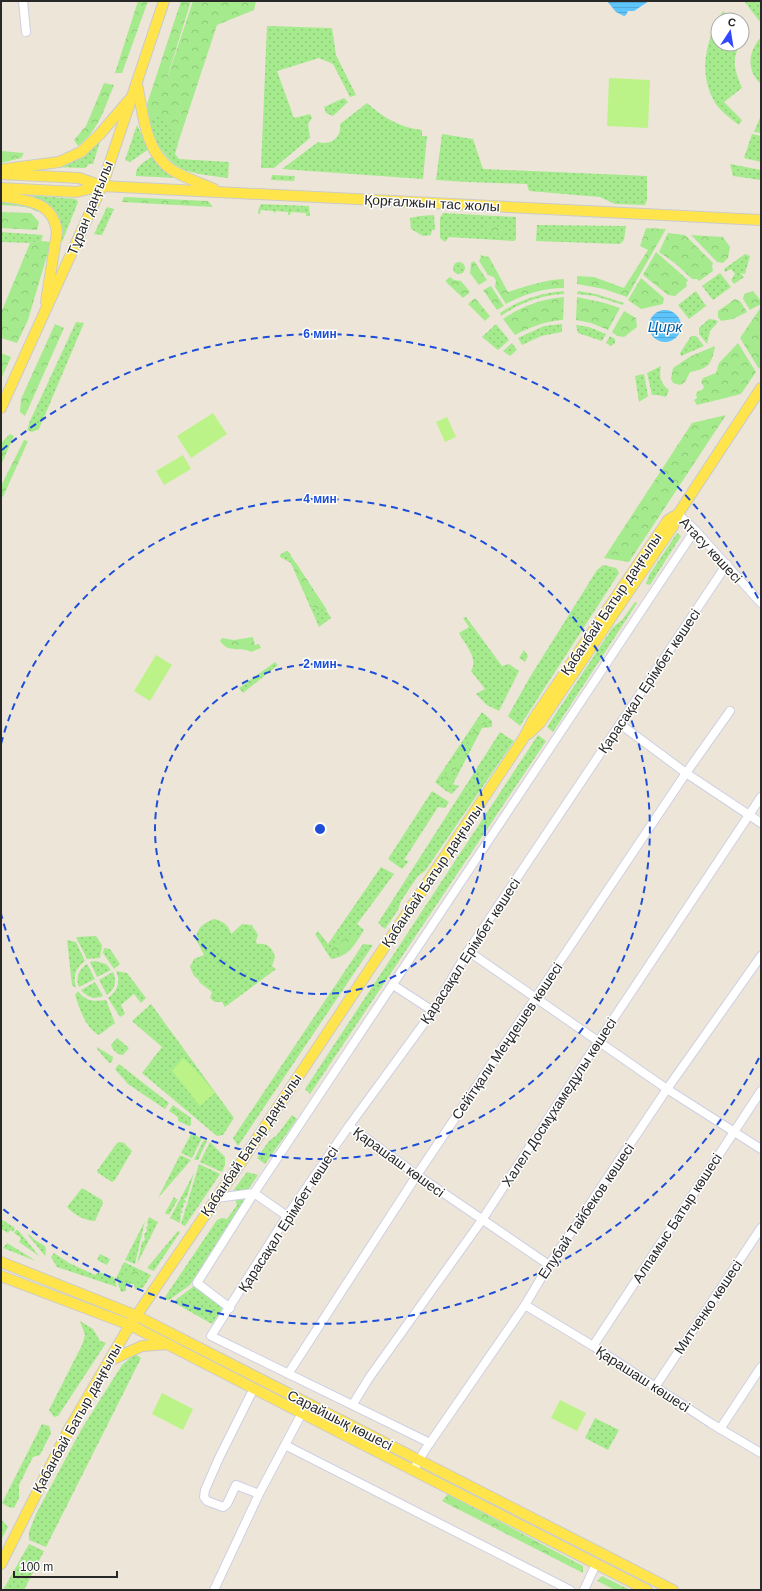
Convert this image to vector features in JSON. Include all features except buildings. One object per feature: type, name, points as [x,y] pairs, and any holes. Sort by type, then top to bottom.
[{"type":"main road","name":"Тұран даңғылы","points":[[1,408],[102,186],[164,1]]},
{"type":"main road","points":[[137,83],[146,130],[154,152],[170,169],[184,177],[223,192]]},
{"type":"main road","points":[[1,170],[58,162],[82,152],[100,134],[133,95]]},
{"type":"main road","name":"Қорғалжын тас жолы","points":[[1,174],[80,178],[102,186]]},
{"type":"main road","name":"Қорғалжын тас жолы","points":[[1,188],[76,192],[102,186],[761,220]]},
{"type":"main road","points":[[1,196],[32,201],[43,207],[53,217],[56,224],[57,232],[45,314]]},
{"type":"main road","points":[[739,219],[761,227]]},
{"type":"main road","name":"Қабанбай Батыр даңғылы","points":[[1,1564],[3,1555],[69,1429],[130,1325],[523,739],[534,718],[632,572],[668,520],[678,514],[761,388]]},
{"type":"main road","name":"Сарайшық көшесі","points":[[1,1262],[137,1316],[416,1465],[596,1564],[649,1590]]},
{"type":"main road","name":"Сарайшық көшесі","points":[[1,1276],[130,1325],[302,1413],[416,1465],[673,1590]]},
{"type":"main road","points":[[109,1361],[142,1346],[169,1344]]},
{"type":"street","points":[[23,1],[26,32]]},
{"type":"street","name":"Атасу көшесі","points":[[678,514],[727,564],[761,603]]},
{"type":"street","points":[[230,1308],[197,1283],[254,1193],[393,985],[443,907],[478,857],[695,530]]},
{"type":"street","name":"Қарасақал Ерімбет көшесі","points":[[288,1374],[211,1336],[287,1216],[349,1126],[433,1011],[468,951],[727,564]]},
{"type":"street","name":"Сейітқали Меңдешев көшесі","points":[[288,1374],[417,1176],[686,773],[730,711]]},
{"type":"street","points":[[620,724],[686,773],[761,823]]},
{"type":"street","name":"Халел Досмұхамедұлы көшесі","points":[[353,1404],[369,1378],[482,1220],[761,797]]},
{"type":"street","points":[[468,951],[667,1089],[761,1149]]},
{"type":"street","name":"Елубай Тайбеков көшесі","points":[[416,1465],[667,1089],[761,956]]},
{"type":"street","points":[[393,985],[433,1011]]},
{"type":"street","name":"Алпамыс Батыр көшесі","points":[[592,1346],[761,1091]]},
{"type":"street","name":"Қарашаш көшесі","points":[[349,1126],[417,1176],[549,1265]]},
{"type":"street","points":[[216,1198],[254,1193],[287,1216]]},
{"type":"street","name":"Митченко көшесі","points":[[655,1387],[761,1228]]},
{"type":"street","name":"Қарашаш көшесі","points":[[524,1305],[592,1346],[720,1429],[761,1453]]},
{"type":"street","points":[[720,1429],[761,1367]]},
{"type":"street","points":[[288,1374],[353,1404],[430,1443]]},
{"type":"street","points":[[254,1388],[219,1458],[204,1497],[207,1501],[223,1507],[227,1504],[236,1486],[259,1494]]},
{"type":"street","points":[[214,1590],[259,1494],[302,1413]]},
{"type":"street","points":[[285,1445],[570,1590]]},
{"type":"street","points":[[584,1590],[596,1564]]},
{"type":"green space","points":[[138,1],[148,1],[122,73],[115,73]]},
{"type":"green space","points":[[181,1],[191,1],[164,88],[193,1],[256,1],[254,10],[217,25],[179,140],[156,112],[150,130],[147,104]]},
{"type":"green space","points":[[744,1],[761,1],[760,22]]},
{"type":"green space","points":[[267,26],[332,28],[336,55],[356,95],[350,97],[333,64],[319,58],[277,71],[294,118],[310,114],[312,118],[308,124],[310,138],[274,168],[261,168]]},
{"type":"green space","points":[[761,37],[761,84],[753,73],[750,61],[753,48]]},
{"type":"green space","points":[[710,40],[710,52],[737,52],[735,66],[742,88],[724,102],[742,120],[739,125],[724,114],[718,107],[708,88],[705,65]]},
{"type":"green space","points":[[609,78],[650,80],[648,128],[607,126]]},
{"type":"green space","points":[[104,83],[114,85],[104,110],[91,134],[78,146],[74,140],[86,126]]},
{"type":"green space","points":[[344,98],[348,102],[333,116],[326,113],[324,107]]},
{"type":"green space","points":[[367,103],[392,121],[407,127],[422,130],[422,136],[427,136],[423,179],[282,169],[318,142],[327,143],[335,139],[339,133],[340,124]]},
{"type":"green space","points":[[156,111],[179,140],[175,154],[179,159],[229,162],[228,178],[189,172],[172,163],[165,155],[150,130]]},
{"type":"green space","points":[[761,115],[761,133],[754,132]]},
{"type":"green space","points":[[137,125],[149,149],[130,162],[125,160]]},
{"type":"green space","points":[[442,134],[473,139],[483,169],[647,176],[647,200],[645,205],[615,204],[600,197],[529,191],[527,184],[436,180]]},
{"type":"green space","points":[[752,134],[761,136],[761,162],[744,158]]},
{"type":"green space","points":[[102,135],[93,164],[89,164],[85,168],[50,167]]},
{"type":"green space","points":[[1,151],[24,153],[21,158],[1,163]]},
{"type":"green space","points":[[152,157],[168,174],[176,178],[136,176],[139,167]]},
{"type":"green space","points":[[730,164],[761,170],[761,180],[733,176]]},
{"type":"green space","points":[[272,175],[295,176],[294,181],[271,180]]},
{"type":"green space","points":[[28,195],[76,199],[78,202],[62,242],[57,217],[51,207],[46,203]]},
{"type":"green space","points":[[124,197],[208,201],[213,207],[122,202]]},
{"type":"green space","points":[[1,201],[35,207],[38,209],[38,212],[25,207],[1,205]]},
{"type":"green space","points":[[261,204],[309,206],[310,216],[306,216],[306,213],[291,212],[290,215],[288,215],[288,212],[276,211],[274,214],[274,211],[261,210],[260,214],[258,214]]},
{"type":"green space","points":[[107,207],[114,209],[102,235],[94,234]]},
{"type":"green space","points":[[1,212],[31,213],[39,222],[37,230],[1,228]]},
{"type":"green space","points":[[443,213],[516,217],[516,239],[514,241],[449,237],[445,242],[440,238],[440,218]]},
{"type":"green space","points":[[434,215],[435,230],[432,230],[431,235],[423,236],[411,229],[410,218]]},
{"type":"green space","points":[[488,225],[503,227],[503,233],[496,234],[486,230]]},
{"type":"green space","points":[[537,225],[626,226],[624,240],[620,244],[536,241]]},
{"type":"green space","points":[[646,228],[666,229],[627,297],[604,289],[577,284],[577,276],[594,277],[624,288],[648,250],[640,246]]},
{"type":"green space","points":[[1,232],[43,235],[41,241],[30,243],[1,242]]},
{"type":"green space","points":[[668,233],[685,235],[713,263],[713,271],[699,281],[697,279],[692,279],[676,264],[659,252]]},
{"type":"green space","points":[[691,235],[723,237],[730,247],[728,258],[723,263],[717,262]]},
{"type":"green space","points":[[41,241],[51,242],[28,320],[17,343],[1,338],[1,313],[30,243]]},
{"type":"green space","points":[[656,252],[688,280],[686,283],[687,286],[675,296],[668,295],[643,275]]},
{"type":"green space","points":[[745,254],[750,256],[745,274],[740,273],[744,277],[734,284],[731,280],[735,274],[731,269],[725,272],[724,269]]},
{"type":"green space","points":[[479,255],[489,257],[508,292],[543,282],[564,279],[564,288],[534,292],[506,304],[495,287],[496,281],[494,277],[488,275],[479,261],[481,257]]},
{"type":"green space","points":[[474,261],[487,280],[479,285],[470,273],[471,263]]},
{"type":"green space","points":[[457,262],[461,262],[465,268],[461,274],[457,274],[453,270],[453,266]]},
{"type":"green space","points":[[720,273],[731,287],[713,300],[702,286]]},
{"type":"green space","points":[[450,277],[454,280],[461,281],[470,292],[463,298],[446,282],[446,280]]},
{"type":"green space","points":[[641,278],[664,298],[663,304],[641,309],[628,300]]},
{"type":"green space","points":[[491,286],[504,306],[497,310],[483,290]]},
{"type":"green space","points":[[564,291],[564,294],[531,300],[515,307],[501,316],[500,313],[507,308],[522,301],[538,295]]},
{"type":"green space","points":[[578,291],[596,294],[624,303],[623,305],[595,296],[577,294]]},
{"type":"green space","points":[[696,291],[706,306],[689,319],[678,305]]},
{"type":"green space","points":[[753,291],[761,301],[761,304],[750,310],[743,299],[744,294]]},
{"type":"green space","points":[[564,297],[563,320],[538,325],[515,335],[503,319],[517,310],[532,304],[547,299]]},
{"type":"green space","points":[[577,297],[620,308],[608,330],[591,323],[576,320]]},
{"type":"green space","points":[[475,298],[490,316],[485,321],[468,304]]},
{"type":"green space","points":[[735,299],[740,301],[747,312],[733,319],[721,321],[718,317],[718,311]]},
{"type":"green space","points":[[761,307],[761,365],[759,369],[740,338]]},
{"type":"green space","points":[[624,311],[636,318],[637,327],[624,337],[617,336],[612,332]]},
{"type":"green space","points":[[709,319],[716,320],[718,322],[710,331],[707,344],[699,334],[699,328]]},
{"type":"green space","points":[[76,322],[84,323],[39,429],[32,432],[27,430],[30,421]]},
{"type":"green space","points":[[55,324],[64,328],[25,416],[20,412],[21,399]]},
{"type":"green space","points":[[496,324],[509,340],[498,350],[482,337]]},
{"type":"green space","points":[[562,324],[562,332],[541,336],[522,345],[518,338],[544,326]]},
{"type":"green space","points":[[576,325],[589,327],[606,334],[602,341],[578,333]]},
{"type":"green space","points":[[610,336],[615,339],[615,343],[611,346],[606,343]]},
{"type":"green space","points":[[691,336],[696,336],[704,346],[681,356],[680,353]]},
{"type":"green space","points":[[512,343],[517,350],[510,356],[503,351]]},
{"type":"green space","points":[[738,343],[756,372],[741,394],[697,405],[694,400],[697,398],[696,394],[698,391],[702,390],[704,387],[701,382],[703,378],[716,373],[719,363]]},
{"type":"green space","points":[[715,346],[711,361],[708,365],[690,372],[685,382],[680,385],[673,383],[671,379],[673,368],[691,356]]},
{"type":"green space","points":[[1,353],[11,357],[1,379]]},
{"type":"green space","points":[[661,366],[661,380],[669,390],[666,397],[652,395],[647,373]]},
{"type":"green space","points":[[644,374],[648,396],[639,402],[635,376]]},
{"type":"green space","points":[[213,413],[227,434],[191,458],[177,436]]},
{"type":"green space","points":[[726,415],[629,562],[604,558],[692,423]]},
{"type":"green space","points":[[447,417],[456,437],[445,442],[436,422]]},
{"type":"green space","points":[[10,434],[14,436],[1,465],[1,443]]},
{"type":"green space","points":[[24,440],[28,441],[3,497],[1,496],[1,486]]},
{"type":"green space","points":[[183,455],[191,469],[164,485],[156,471]]},
{"type":"green space","points":[[677,533],[681,536],[650,585],[646,584],[649,575]]},
{"type":"green space","points":[[288,551],[331,618],[319,627],[291,563],[280,557],[280,555]]},
{"type":"green space","points":[[291,563],[296,563],[327,610],[316,609],[309,603]]},
{"type":"green space","points":[[603,565],[616,568],[619,573],[520,726],[508,716],[530,677],[597,570]]},
{"type":"green space","points":[[635,602],[637,603],[553,732],[547,727],[613,627],[622,620]]},
{"type":"green space","points":[[466,617],[502,666],[509,664],[519,671],[499,711],[487,705],[476,694],[485,689],[471,671],[473,666],[472,656],[459,633],[469,627],[463,618]]},
{"type":"green space","points":[[253,637],[255,645],[259,644],[261,648],[251,652],[243,649],[228,648],[220,641],[222,638],[234,640]]},
{"type":"green space","points":[[524,650],[528,656],[525,662],[519,658]]},
{"type":"green space","points":[[156,655],[172,665],[150,701],[134,691]]},
{"type":"green space","points":[[275,662],[278,665],[243,693],[239,688]]},
{"type":"green space","points":[[482,712],[492,721],[492,727],[482,728],[453,784],[459,786],[452,794],[435,782]]},
{"type":"green space","points":[[483,718],[489,720],[488,723],[483,724],[446,786],[441,782]]},
{"type":"green space","points":[[500,732],[514,741],[425,871],[418,876],[401,901],[398,910],[385,929],[378,923]]},
{"type":"green space","points":[[538,735],[546,741],[310,1094],[305,1089]]},
{"type":"green space","points":[[432,791],[449,802],[445,808],[438,807],[404,860],[409,861],[402,869],[388,859]]},
{"type":"green space","points":[[381,867],[394,874],[357,924],[364,930],[351,949],[337,958],[331,959],[315,934],[318,931],[328,944]]},
{"type":"green space","points":[[214,919],[225,924],[229,928],[231,934],[242,924],[252,925],[258,935],[256,941],[257,944],[269,946],[275,957],[272,966],[276,969],[225,1007],[222,1002],[215,1002],[210,998],[212,992],[199,982],[199,980],[194,976],[190,967],[194,959],[204,955],[196,939],[199,928]]},
{"type":"green space","points":[[319,933],[330,948],[334,947],[349,935],[357,936],[343,952],[329,953],[317,936]]},
{"type":"green space","points":[[96,936],[102,945],[100,958],[87,959],[76,937]]},
{"type":"green space","points":[[67,940],[76,942],[85,961],[76,973],[76,988],[72,985]]},
{"type":"green space","points":[[363,944],[373,945],[238,1146],[233,1138]]},
{"type":"green space","points":[[104,948],[110,949],[120,964],[114,969],[103,953]]},
{"type":"green space","points":[[95,961],[106,964],[111,970],[97,977],[90,962]]},
{"type":"green space","points":[[87,964],[95,979],[79,987],[77,980],[78,974]]},
{"type":"green space","points":[[116,971],[127,973],[146,998],[141,1003],[134,994],[121,1005],[125,1014],[120,1017],[108,998],[118,986],[118,975]]},
{"type":"green space","points":[[113,972],[115,979],[114,985],[112,990],[107,995],[99,980]]},
{"type":"green space","points":[[95,982],[103,996],[97,998],[91,997],[81,990]]},
{"type":"green space","points":[[78,991],[90,1000],[106,1000],[115,1023],[99,1035],[94,1032],[81,1012],[75,995]]},
{"type":"green space","points":[[151,1004],[234,1118],[223,1135],[217,1136],[142,1073],[162,1047],[132,1021]]},
{"type":"green space","points":[[117,1038],[129,1048],[123,1055],[117,1053],[111,1045]]},
{"type":"green space","points":[[97,1047],[113,1057],[112,1062],[109,1063]]},
{"type":"green space","points":[[183,1058],[194,1068],[215,1093],[200,1106],[172,1071]]},
{"type":"green space","points":[[119,1064],[169,1103],[165,1109],[128,1084],[115,1069]]},
{"type":"green space","points":[[173,1105],[191,1118],[191,1125],[189,1126],[178,1121],[178,1117],[169,1111]]},
{"type":"green space","points":[[292,1115],[297,1119],[265,1164],[257,1158],[269,1141],[277,1135]]},
{"type":"green space","points":[[191,1134],[202,1138],[192,1158],[181,1153]]},
{"type":"green space","points":[[203,1141],[207,1141],[198,1160],[194,1160]]},
{"type":"green space","points":[[210,1142],[225,1157],[225,1165],[222,1172],[200,1162]]},
{"type":"green space","points":[[117,1143],[124,1143],[132,1151],[115,1180],[112,1182],[97,1171]]},
{"type":"green space","points":[[180,1155],[191,1160],[158,1198]]},
{"type":"green space","points":[[199,1164],[220,1174],[185,1226],[181,1224]]},
{"type":"green space","points":[[247,1172],[258,1175],[247,1191],[232,1192]]},
{"type":"green space","points":[[194,1173],[187,1197],[184,1199],[186,1202],[183,1204],[184,1207],[181,1209],[183,1212],[180,1214],[180,1223],[170,1218]]},
{"type":"green space","points":[[82,1188],[102,1200],[103,1203],[95,1221],[80,1217],[67,1207]]},
{"type":"green space","points":[[174,1197],[178,1199],[169,1215],[165,1213]]},
{"type":"green space","points":[[235,1199],[245,1199],[190,1285],[169,1300],[163,1300],[217,1220],[222,1218],[227,1219],[237,1205]]},
{"type":"green space","points":[[149,1217],[158,1222],[137,1264],[142,1242],[145,1240],[144,1234],[147,1231],[146,1227],[148,1226],[147,1222]]},
{"type":"green space","points":[[1,1219],[15,1228],[13,1232],[10,1230],[8,1233],[1,1229]]},
{"type":"green space","points":[[145,1221],[135,1264],[125,1260]]},
{"type":"green space","points":[[18,1230],[39,1256],[19,1242],[21,1238],[14,1233]]},
{"type":"green space","points":[[178,1231],[180,1232],[154,1271],[147,1268]]},
{"type":"green space","points":[[29,1234],[45,1246],[45,1256],[28,1235]]},
{"type":"green space","points":[[7,1243],[36,1261],[3,1248]]},
{"type":"green space","points":[[54,1253],[69,1263],[95,1275],[99,1272],[114,1277],[117,1287],[57,1267],[51,1257]]},
{"type":"green space","points":[[100,1254],[110,1259],[107,1265],[97,1260]]},
{"type":"green space","points":[[124,1262],[151,1275],[143,1288],[135,1289],[134,1284],[126,1284],[126,1291],[121,1292],[116,1278]]},
{"type":"green space","points":[[139,1271],[142,1277],[140,1282],[126,1282],[124,1279],[128,1273]]},
{"type":"green space","points":[[194,1286],[222,1307],[212,1324],[173,1302]]},
{"type":"green space","points":[[80,1321],[93,1329],[100,1341],[106,1343],[58,1416],[54,1417],[49,1410],[82,1345],[85,1335]]},
{"type":"green space","points":[[135,1354],[141,1358],[46,1547],[29,1540],[29,1532],[36,1514],[81,1430],[122,1365]]},
{"type":"green space","points":[[162,1393],[193,1409],[183,1430],[152,1414]]},
{"type":"green space","points":[[560,1400],[586,1413],[577,1431],[551,1418]]},
{"type":"green space","points":[[595,1418],[619,1430],[608,1450],[585,1438]]},
{"type":"green space","points":[[42,1424],[49,1426],[51,1433],[40,1455],[33,1457],[19,1485],[19,1498],[14,1508],[8,1507],[2,1503]]},
{"type":"green space","points":[[448,1494],[583,1566],[583,1573],[442,1501]]},
{"type":"green space","points":[[1,1519],[8,1527],[1,1540]]},
{"type":"green space","points":[[29,1544],[44,1551],[24,1590],[3,1590]]},
{"type":"green space","points":[[602,1576],[630,1590],[615,1590],[597,1581]]},
{"type":"water","points":[[607,1],[649,1],[634,11],[628,11],[624,16],[616,12]]},
{"type":"water","name":"Цирк","points":[[662,310],[668,310],[678,317],[681,326],[680,332],[674,339],[668,342],[662,342],[652,335],[649,329],[649,323],[656,313]]}]
